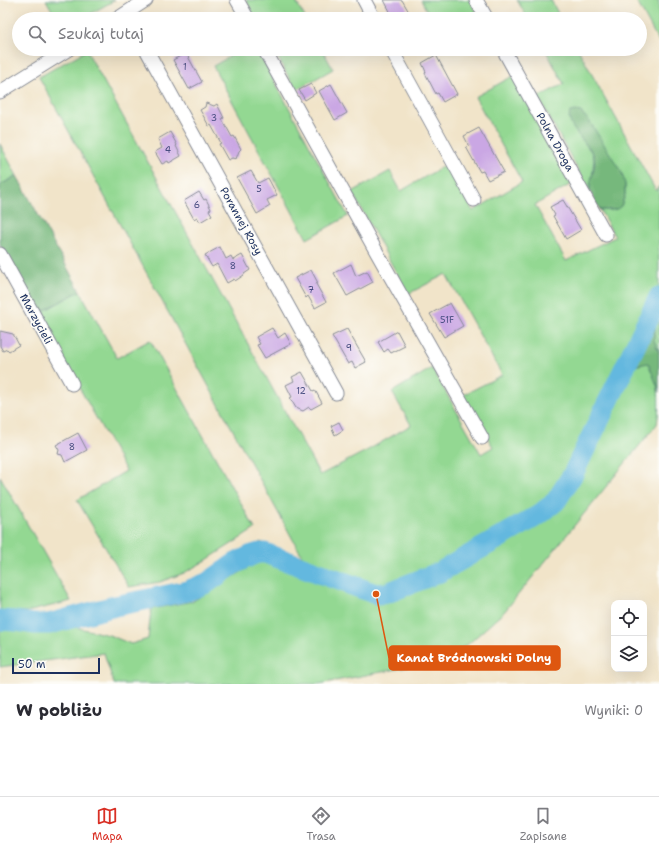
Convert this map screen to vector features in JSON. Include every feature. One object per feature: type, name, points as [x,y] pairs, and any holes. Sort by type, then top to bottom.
[{"type":"street","points":[[130,12],[146,0]]},
{"type":"street","points":[[237,0],[244,12]]},
{"type":"street","points":[[364,0],[370,12]]},
{"type":"street","points":[[476,0],[483,12]]},
{"type":"street","points":[[0,92],[58,56]]},
{"type":"street","name":"Porannej Rosy","points":[[150,56],[336,394]]},
{"type":"street","points":[[268,56],[482,438]]},
{"type":"street","points":[[395,56],[474,200]]},
{"type":"street","name":"Polna Droga","points":[[507,56],[606,235]]},
{"type":"street","name":"Marzycieli","points":[[0,254],[72,384]]},
{"type":"green space","points":[[46,0],[115,0],[94,12],[53,12]]},
{"type":"green space","points":[[246,0],[295,0],[302,12],[252,12]]},
{"type":"green space","points":[[421,0],[470,0],[477,12],[427,12]]},
{"type":"green space","points":[[517,0],[551,0],[557,12],[524,12]]},
{"type":"green space","points":[[636,0],[659,0],[659,42],[647,20],[647,12],[643,12]]},
{"type":"green space","points":[[76,56],[90,56],[320,475],[368,450],[411,425],[392,392],[432,368],[481,454],[493,447],[463,395],[502,375],[446,274],[408,294],[352,192],[390,171],[401,191],[447,164],[473,211],[522,182],[475,97],[513,76],[573,183],[535,205],[566,261],[615,237],[600,210],[612,210],[621,206],[625,195],[625,184],[571,124],[592,153],[594,159],[590,192],[538,97],[564,84],[549,56],[582,56],[656,191],[659,186],[659,353],[654,340],[655,325],[634,366],[648,362],[658,389],[658,416],[657,424],[504,612],[467,645],[434,662],[319,684],[114,684],[104,653],[0,667],[0,628],[71,626],[109,635],[131,644],[148,639],[151,609],[193,601],[261,560],[260,542],[302,556],[39,77]]},
{"type":"green space","points":[[231,56],[261,56],[348,216],[307,239],[213,66]]},
{"type":"green space","points":[[277,56],[326,56],[333,69],[296,90]]},
{"type":"green space","points":[[570,112],[581,112],[590,122],[622,173],[625,184],[625,195],[621,206],[617,209],[600,210],[592,195],[590,186],[594,168],[593,154],[573,129],[569,118]]},
{"type":"green space","points":[[0,144],[17,176],[0,185]]},
{"type":"green space","points":[[17,176],[80,291],[38,314],[0,244],[0,185]]},
{"type":"green space","points":[[80,291],[117,358],[150,340],[255,529],[184,573],[160,582],[129,587],[77,500],[126,471],[38,314]]},
{"type":"green space","points":[[656,324],[654,340],[659,353],[659,392],[648,363],[634,366]]},
{"type":"green space","points":[[0,476],[71,601],[27,612],[0,611]]},
{"type":"building","points":[[384,0],[402,0],[409,12],[390,12]]},
{"type":"building","points":[[180,56],[188,56],[202,82],[189,89],[173,60]]},
{"type":"building","points":[[437,56],[457,94],[443,102],[438,93],[436,94],[425,73],[426,72],[422,63]]},
{"type":"building","points":[[311,84],[316,93],[305,100],[299,90]]},
{"type":"building","points":[[331,84],[347,113],[335,120],[319,91]]},
{"type":"building","points":[[206,103],[214,106],[217,104],[224,118],[222,119],[241,149],[236,159],[232,158],[228,160],[211,125],[209,126],[200,110],[205,107]]},
{"type":"building","points":[[479,128],[504,172],[488,180],[483,171],[480,172],[466,147],[469,146],[464,136]]},
{"type":"building","points":[[170,132],[181,156],[169,163],[168,161],[162,164],[155,152],[162,148],[158,139]]},
{"type":"building","points":[[251,171],[258,183],[268,178],[277,195],[267,200],[270,206],[257,214],[237,178]]},
{"type":"building","points":[[199,192],[204,200],[206,199],[212,215],[200,222],[197,217],[194,219],[184,201]]},
{"type":"building","points":[[563,200],[581,230],[566,239],[553,216],[555,215],[550,207]]},
{"type":"building","points":[[220,247],[226,259],[231,256],[233,260],[242,255],[250,270],[235,281],[234,279],[227,283],[217,264],[212,267],[205,255]]},
{"type":"building","points":[[351,264],[356,276],[367,271],[373,282],[347,296],[334,273]]},
{"type":"building","points":[[311,270],[318,283],[316,284],[326,302],[315,308],[308,296],[306,298],[295,278]]},
{"type":"building","points":[[450,303],[463,326],[444,337],[430,314]]},
{"type":"building","points":[[272,328],[278,338],[285,333],[291,344],[265,358],[257,345],[260,344],[256,337]]},
{"type":"building","points":[[347,329],[366,362],[355,368],[352,362],[348,364],[332,336]]},
{"type":"building","points":[[0,331],[13,334],[19,345],[9,351],[7,349],[3,351],[0,346]]},
{"type":"building","points":[[397,331],[405,346],[391,353],[388,349],[384,352],[378,342]]},
{"type":"building","points":[[302,372],[322,403],[311,409],[309,407],[303,411],[296,408],[290,398],[292,397],[286,385],[294,381],[292,377]]},
{"type":"building","points":[[339,422],[343,430],[335,435],[331,426]]},
{"type":"building","points":[[78,433],[87,450],[65,462],[62,455],[58,454],[59,450],[56,445]]},
{"type":"waterway","points":[[0,620],[34,624],[49,624],[115,606],[187,591],[207,583],[234,564],[259,553],[265,553],[376,594],[387,593],[440,572],[539,515],[556,501],[573,474],[659,297]]},
{"type":"place","name":"Kanał Bródnowski Dolny","points":[[376,594]]}]
